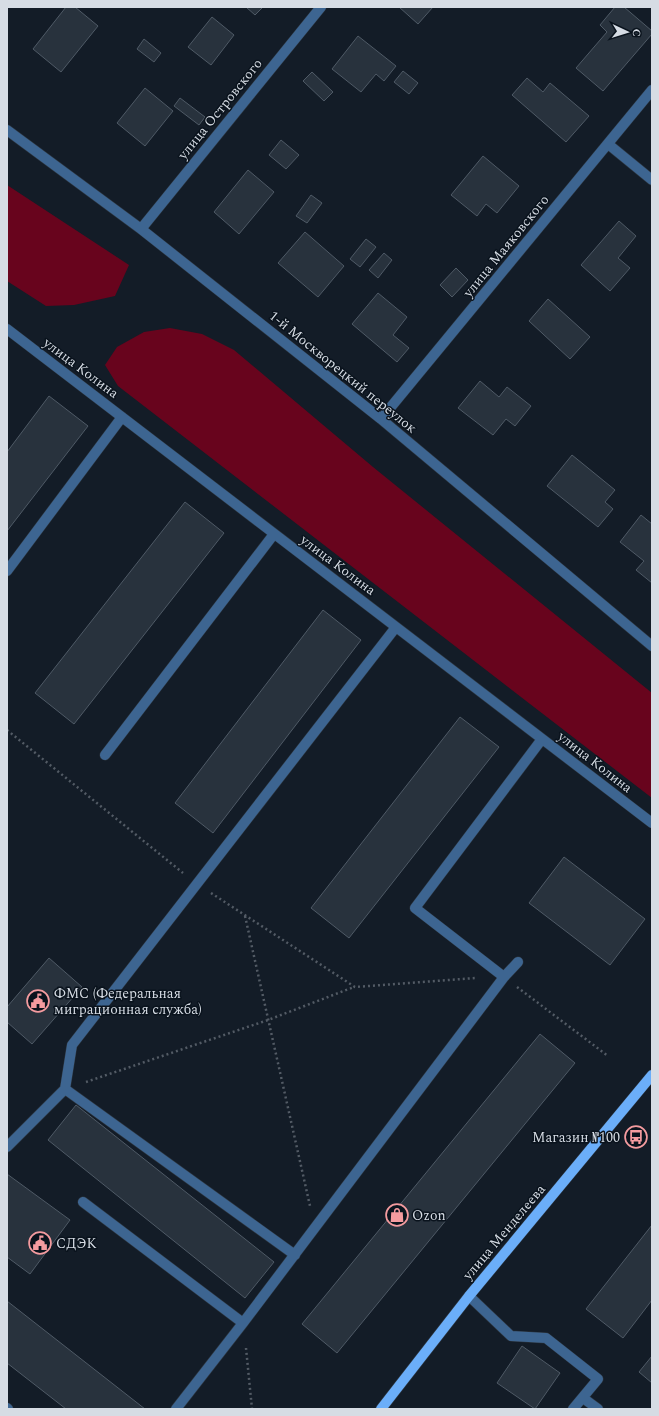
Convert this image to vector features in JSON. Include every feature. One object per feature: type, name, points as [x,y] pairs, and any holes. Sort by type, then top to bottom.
[{"type":"main road","name":"улица Менделеева","points":[[381,1409],[469,1296],[652,1075]]},
{"type":"street","name":"улица Островского","points":[[141,229],[321,7]]},
{"type":"street","name":"улица Маяковского","points":[[381,419],[652,90]]},
{"type":"street","name":"1-й Москворецкий переулок","points":[[7,130],[141,229],[381,419],[652,646]]},
{"type":"street","points":[[608,144],[652,180]]},
{"type":"street","name":"улица Колина","points":[[7,329],[652,823]]},
{"type":"street","points":[[7,571],[122,417]]},
{"type":"street","points":[[106,755],[274,534]]},
{"type":"street","points":[[7,1147],[65,1089],[72,1045],[396,627]]},
{"type":"street","points":[[504,976],[415,908],[542,739]]},
{"type":"street","points":[[176,1409],[295,1256],[504,976],[518,962]]},
{"type":"street","points":[[65,1089],[295,1256]]},
{"type":"street","points":[[83,1202],[243,1323]]},
{"type":"street","points":[[469,1296],[511,1336],[546,1338],[598,1379],[574,1409]]},
{"type":"street","points":[[583,1398],[598,1409]]},
{"type":"path","points":[[7,730],[197,884],[355,987]]},
{"type":"path","points":[[245,915],[315,1228]]},
{"type":"path","points":[[65,1089],[268,1020],[355,987],[504,976],[608,1056]]},
{"type":"path","points":[[243,1323],[252,1409]]},
{"type":"shaded area","points":[[7,185],[129,265],[115,296],[74,305],[46,306],[7,281]]},
{"type":"shaded area","points":[[170,328],[202,334],[234,350],[373,467],[652,693],[652,798],[118,386],[105,365],[117,347],[144,332]]},
{"type":"building","points":[[66,7],[75,7],[98,26],[61,72],[33,49]]},
{"type":"building","points":[[246,7],[263,7],[255,15]]},
{"type":"building","points":[[399,7],[433,7],[418,24]]},
{"type":"building","points":[[615,7],[624,7],[652,31],[652,34],[603,91],[576,68],[607,32],[600,25]]},
{"type":"building","points":[[212,17],[234,35],[211,65],[188,47]]},
{"type":"building","points":[[358,36],[396,66],[384,81],[376,74],[361,92],[332,69]]},
{"type":"building","points":[[144,39],[161,53],[154,62],[137,49]]},
{"type":"building","points":[[403,71],[418,83],[409,94],[394,82]]},
{"type":"building","points":[[312,72],[333,92],[324,101],[303,81]]},
{"type":"building","points":[[527,78],[543,92],[550,83],[589,116],[566,142],[512,95]]},
{"type":"building","points":[[145,88],[173,111],[145,146],[117,123]]},
{"type":"building","points":[[180,98],[205,117],[199,125],[174,106]]},
{"type":"building","points":[[281,140],[299,155],[286,169],[269,155]]},
{"type":"building","points":[[483,156],[519,186],[497,213],[486,204],[477,216],[451,195]]},
{"type":"building","points":[[248,170],[274,192],[239,234],[214,212]]},
{"type":"building","points":[[311,195],[322,203],[307,223],[296,216]]},
{"type":"building","points":[[619,221],[636,236],[618,258],[630,268],[610,291],[581,265]]},
{"type":"building","points":[[305,232],[344,266],[318,297],[278,263]]},
{"type":"building","points":[[366,239],[376,247],[360,267],[350,259]]},
{"type":"building","points":[[384,253],[392,260],[378,278],[369,270]]},
{"type":"building","points":[[456,268],[468,280],[452,297],[440,285]]},
{"type":"building","points":[[378,293],[407,317],[393,335],[409,348],[397,362],[352,324]]},
{"type":"building","points":[[548,299],[590,337],[570,359],[529,321]]},
{"type":"building","points":[[480,381],[499,397],[507,387],[531,406],[515,426],[506,419],[493,435],[458,408]]},
{"type":"building","points":[[49,396],[88,426],[7,531],[7,452]]},
{"type":"building","points":[[572,455],[615,490],[605,502],[613,509],[598,527],[547,486]]},
{"type":"building","points":[[185,502],[224,533],[74,724],[35,693]]},
{"type":"building","points":[[641,515],[652,524],[652,583],[636,570],[644,561],[620,542]]},
{"type":"building","points":[[323,610],[361,640],[213,833],[175,803]]},
{"type":"building","points":[[460,717],[499,747],[349,938],[311,908]]},
{"type":"building","points":[[564,857],[645,919],[610,965],[529,903]]},
{"type":"building","points":[[49,958],[82,987],[32,1044],[7,1022],[7,1007]]},
{"type":"building","points":[[540,1034],[575,1063],[337,1353],[302,1324]]},
{"type":"building","points":[[76,1105],[274,1262],[245,1298],[48,1140]]},
{"type":"building","points":[[7,1174],[70,1220],[30,1274],[7,1257]]},
{"type":"building","points":[[652,1225],[652,1300],[623,1338],[586,1309]]},
{"type":"building","points":[[7,1301],[145,1409],[66,1409],[7,1363]]},
{"type":"building","points":[[522,1346],[560,1373],[535,1409],[497,1383]]},
{"type":"building","points":[[652,1356],[652,1383],[639,1372]]},
{"type":"place","name":"ФМС (Федеральная миграционная служба)","points":[[38,1001]]},
{"type":"place","name":"Магазин №100","points":[[636,1137]]},
{"type":"place","name":"Ozon","points":[[397,1215]]},
{"type":"place","name":"СДЭК","points":[[40,1243]]}]
